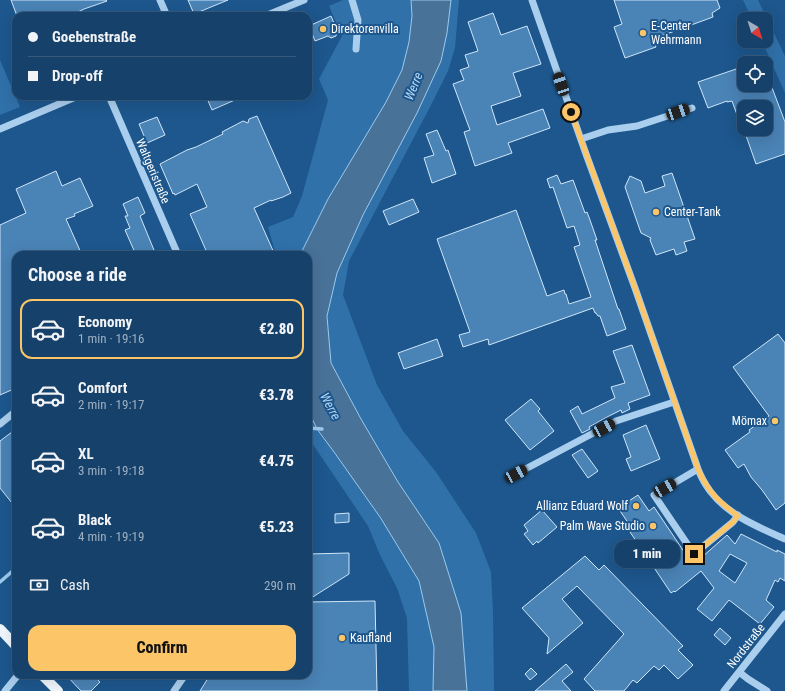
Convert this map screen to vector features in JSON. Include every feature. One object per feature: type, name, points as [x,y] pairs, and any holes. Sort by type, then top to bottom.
[{"type":"main road","points":[[0,628],[12,642]]},
{"type":"main road","points":[[46,679],[58,691]]},
{"type":"street","points":[[160,0],[165,12]]},
{"type":"street","points":[[275,12],[304,0]]},
{"type":"street","points":[[352,0],[358,20],[356,49]]},
{"type":"street","points":[[532,0],[674,402],[704,482],[718,501],[738,516],[785,539]]},
{"type":"street","points":[[0,129],[69,100]]},
{"type":"street","name":"Waltgeristraße","points":[[111,100],[176,251]]},
{"type":"street","points":[[581,140],[608,130],[637,126],[692,108]]},
{"type":"street","points":[[516,474],[616,421],[674,402]]},
{"type":"street","points":[[0,424],[12,414]]},
{"type":"street","points":[[698,469],[654,495],[694,554],[733,522],[738,516]]},
{"type":"street","name":"Nordstraße","points":[[724,691],[785,614]]},
{"type":"street","points":[[739,672],[767,691]]},
{"type":"street","points":[[5,691],[15,679]]},
{"type":"street","points":[[174,691],[182,679]]},
{"type":"shaded area","points":[[343,0],[411,0],[412,16],[409,42],[402,70],[386,102],[328,199],[302,251],[275,251],[268,227],[293,217],[302,196],[328,100],[319,79],[342,36],[329,6]]},
{"type":"shaded area","points":[[451,0],[459,0],[455,48],[448,71],[349,261],[343,295],[377,385],[403,431],[436,472],[476,533],[491,572],[494,691],[467,691],[461,613],[439,543],[398,482],[361,419],[331,363],[327,316],[337,273],[363,215],[417,113],[447,33]]},
{"type":"shaded area","points":[[743,0],[758,0],[764,12],[749,12]]},
{"type":"shaded area","points":[[773,31],[785,56],[785,93],[773,66],[773,56],[769,56],[765,48],[773,48]]},
{"type":"shaded area","points":[[0,60],[12,88],[12,100],[17,100],[20,107],[0,115]]},
{"type":"shaded area","points":[[312,418],[317,429],[380,517],[419,581],[434,647],[433,691],[409,691],[407,618],[397,588],[380,555],[368,526],[312,443]]},
{"type":"water","name":"Werre","points":[[411,0],[451,0],[447,33],[441,61],[417,113],[363,215],[337,273],[327,316],[331,363],[361,419],[398,482],[439,543],[461,613],[467,691],[433,691],[434,647],[419,581],[380,517],[317,429],[312,418],[312,251],[302,251],[328,199],[386,102],[402,70],[409,42],[412,16]]},
{"type":"building","points":[[11,0],[107,1],[78,12],[16,12]]},
{"type":"building","points":[[188,0],[228,0],[199,12],[193,12]]},
{"type":"building","name":"E-Center Wehrmann","points":[[614,0],[717,0],[720,8],[712,13],[713,17],[653,39],[656,47],[625,58],[614,27],[622,24]]},
{"type":"building","points":[[493,13],[501,35],[527,26],[541,64],[513,73],[521,96],[491,106],[497,125],[543,109],[550,128],[508,143],[512,153],[475,166],[464,132],[470,130],[453,84],[464,80],[460,70],[469,67],[465,55],[478,51],[468,22]]},
{"type":"building","name":"Direktorenvilla","points":[[331,16],[337,30],[336,36],[331,38],[328,36],[315,41],[312,34],[312,25]]},
{"type":"building","points":[[737,69],[737,92],[773,92],[773,90],[785,122],[785,154],[756,164],[746,136],[773,136],[773,100],[737,100],[737,115],[732,101],[727,101],[708,108],[698,82]]},
{"type":"building","points":[[208,100],[235,100],[212,110]]},
{"type":"building","points":[[257,116],[291,193],[254,208],[273,251],[206,251],[190,214],[207,207],[197,184],[175,195],[174,193],[173,194],[160,164],[223,134],[222,132],[243,121],[248,123],[249,119]]},
{"type":"building","points":[[157,117],[165,135],[147,143],[139,124]]},
{"type":"building","points":[[437,130],[446,151],[448,150],[456,174],[432,183],[424,158],[434,155],[426,134]]},
{"type":"building","points":[[56,171],[62,186],[80,178],[93,206],[74,214],[75,216],[66,219],[80,251],[12,251],[12,390],[0,395],[0,225],[26,213],[16,189]]},
{"type":"building","points":[[672,173],[695,239],[684,242],[687,251],[676,255],[674,249],[656,255],[650,240],[651,238],[641,233],[625,187],[630,176],[641,181],[645,193],[665,186],[662,176]]},
{"type":"building","points":[[557,175],[561,184],[573,180],[585,213],[587,212],[590,220],[597,240],[595,240],[626,329],[607,336],[600,316],[595,313],[593,308],[489,345],[488,339],[463,347],[459,335],[470,332],[437,239],[516,210],[547,296],[564,290],[569,304],[591,297],[574,247],[580,245],[574,226],[567,228],[553,187],[550,188],[547,179]]},
{"type":"building","points":[[138,197],[145,213],[140,216],[154,251],[134,251],[125,230],[130,228],[125,216],[128,216],[123,204]]},
{"type":"building","points":[[413,199],[419,212],[389,225],[383,211]]},
{"type":"building","name":"Mömax","points":[[778,334],[785,343],[785,503],[776,510],[751,477],[744,464],[738,468],[725,450],[769,416],[733,367]]},
{"type":"building","points":[[437,339],[443,356],[404,369],[398,353]]},
{"type":"building","points":[[632,345],[650,395],[628,403],[630,409],[622,413],[621,410],[605,418],[589,427],[590,429],[582,433],[570,411],[578,406],[582,414],[615,398],[611,387],[625,383],[613,351]]},
{"type":"building","points":[[531,399],[540,409],[538,411],[554,431],[530,450],[505,420]]},
{"type":"building","points":[[646,425],[660,459],[631,471],[626,459],[631,457],[623,435]]},
{"type":"building","points":[[12,432],[12,503],[0,488],[0,441]]},
{"type":"building","points":[[582,449],[598,471],[588,478],[572,455]]},
{"type":"building","points":[[638,495],[649,511],[654,507],[693,565],[727,535],[735,544],[741,534],[777,552],[777,550],[785,554],[785,581],[780,578],[778,582],[775,580],[766,600],[774,607],[760,624],[729,600],[712,621],[697,609],[714,588],[701,571],[675,592],[674,591],[671,593],[628,529],[631,527],[618,508]],"holes":[[[730,554],[747,563],[735,583],[719,571]]]},
{"type":"building","points":[[542,510],[557,527],[538,543],[537,541],[533,545],[524,534],[528,531],[524,525]]},
{"type":"building","points":[[349,513],[349,522],[335,523],[335,514]]},
{"type":"building","points":[[349,553],[349,574],[312,597],[312,554]]},
{"type":"building","points":[[585,556],[599,570],[604,565],[683,646],[678,650],[693,665],[678,679],[664,665],[659,670],[654,666],[637,683],[633,680],[624,691],[595,691],[584,679],[624,634],[577,586],[562,599],[583,623],[547,654],[549,638],[522,608]]},
{"type":"building","name":"Kaufland","points":[[375,601],[377,691],[200,691],[208,679],[312,679],[312,602]]},
{"type":"building","points":[[720,628],[731,638],[725,645],[714,635]]},
{"type":"building","points":[[566,664],[573,672],[562,681],[571,691],[535,691]]},
{"type":"building","points":[[531,668],[537,674],[530,680],[525,674]]},
{"type":"building","points":[[70,679],[97,679],[100,682],[91,691],[81,691]]},
{"type":"waterway","points":[[312,428],[322,429]]},
{"type":"waterway","points":[[0,582],[12,572]]},
{"type":"place","name":"Direktorenvilla","points":[[323,29]]},
{"type":"place","name":"E-Center Wehrmann","points":[[643,33]]},
{"type":"place","name":"Center-Tank","points":[[656,212]]},
{"type":"place","name":"Mömax","points":[[775,421]]},
{"type":"place","name":"Allianz Eduard Wolf","points":[[636,506]]},
{"type":"place","name":"Palm Wave Studio","points":[[653,526]]},
{"type":"place","name":"Kaufland","points":[[342,638]]},
{"type":"route","points":[[571,112],[635,288],[698,469],[704,482],[718,501],[738,516],[733,522],[694,554]]}]
